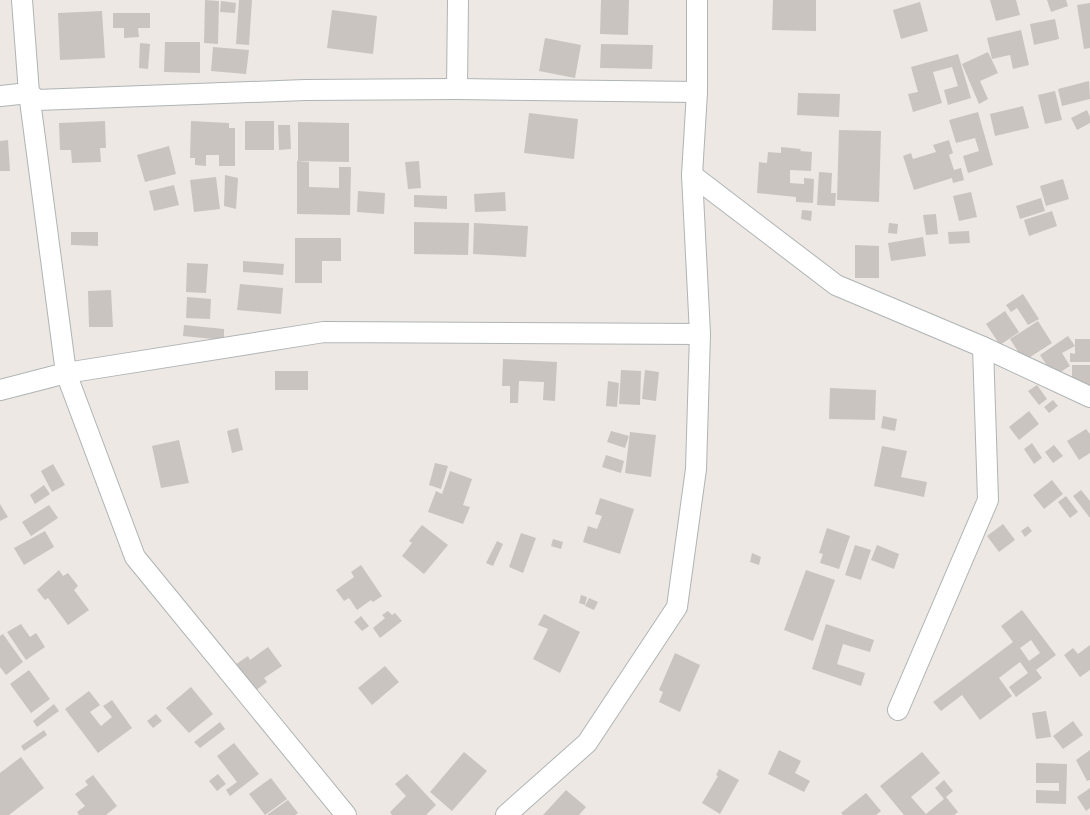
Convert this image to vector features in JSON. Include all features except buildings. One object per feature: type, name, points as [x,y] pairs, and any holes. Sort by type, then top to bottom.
[{"type":"street","points":[[22,0],[29,93],[66,374],[135,557],[346,815]]},
{"type":"street","points":[[458,0],[458,89]]},
{"type":"street","points":[[506,815],[587,743],[677,607],[696,469],[700,334],[692,175],[697,92],[697,0]]},
{"type":"street","points":[[0,96],[29,93],[37,100],[305,90],[458,89],[697,92]]},
{"type":"street","points":[[692,175],[836,285],[983,347],[1090,397]]},
{"type":"street","points":[[0,390],[66,374],[324,332],[700,334]]},
{"type":"street","points":[[898,710],[988,500],[983,347]]}]
